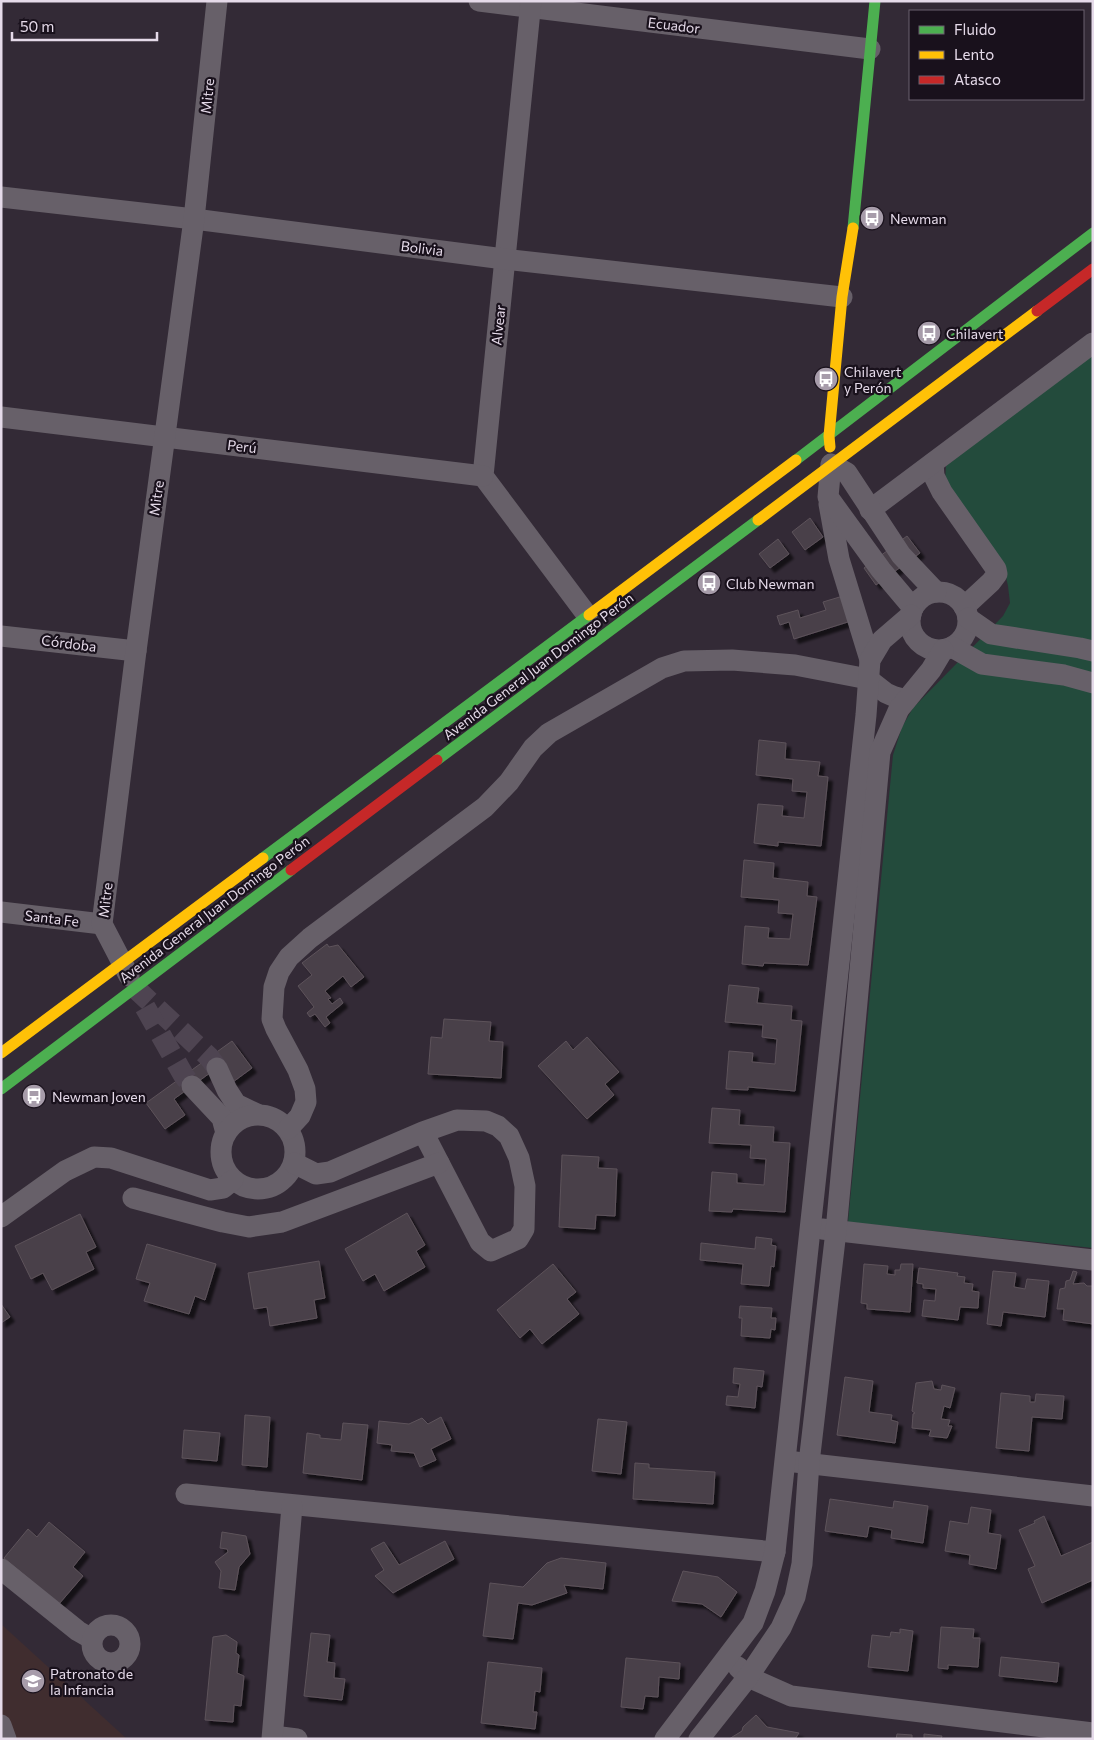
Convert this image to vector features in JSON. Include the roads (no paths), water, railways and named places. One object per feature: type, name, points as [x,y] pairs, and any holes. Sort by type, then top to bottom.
[{"type":"main road","points":[[831,464],[829,436],[842,297],[855,216],[875,1]]},
{"type":"main road","name":"Avenida General Juan Domingo Perón","points":[[1,1054],[829,436],[1093,234]]},
{"type":"main road","name":"Avenida General Juan Domingo Perón","points":[[1,1089],[1093,268]]},
{"type":"street","name":"Mitre","points":[[134,988],[123,962],[102,924],[136,651],[194,219],[217,1]]},
{"type":"street","name":"Ecuador","points":[[479,1],[531,5],[870,49]]},
{"type":"street","name":"Alvear","points":[[483,476],[531,5]]},
{"type":"street","name":"Bolivia","points":[[1,197],[194,219],[504,259],[842,297]]},
{"type":"street","points":[[870,510],[1093,343]]},
{"type":"street","name":"Perú","points":[[1,417],[483,476]]},
{"type":"street","points":[[933,463],[934,476],[942,492],[996,569],[997,574],[966,613]]},
{"type":"street","points":[[665,1739],[752,1623],[765,1591],[775,1552],[866,715],[869,670],[839,560],[828,497],[831,464],[846,473],[901,555],[936,592]]},
{"type":"street","points":[[483,476],[588,615]]},
{"type":"street","points":[[828,497],[912,612],[910,624],[913,633],[925,647],[934,650],[948,648],[959,642],[968,627],[966,613],[959,600],[952,595],[936,592],[922,598],[912,612],[882,640],[869,670]]},
{"type":"street","points":[[966,613],[991,634],[1093,651]]},
{"type":"street","name":"Córdoba","points":[[1,636],[136,651]]},
{"type":"street","points":[[948,648],[982,664],[1064,675],[1093,683]]},
{"type":"street","points":[[699,1739],[748,1676],[781,1628],[795,1597],[802,1564],[809,1463],[836,1231],[880,752],[899,709],[948,648]]},
{"type":"street","points":[[288,1129],[300,1116],[306,1102],[305,1089],[298,1070],[272,1020],[274,987],[279,972],[288,957],[310,938],[485,807],[509,782],[533,748],[549,733],[662,668],[684,661],[732,660],[869,670],[886,693],[895,698],[906,700]]},
{"type":"street","name":"Santa Fe","points":[[1,912],[102,924]]},
{"type":"street","points":[[217,1068],[236,1104],[257,1114],[279,1121],[288,1129],[294,1139],[296,1151],[290,1173],[281,1182],[270,1188],[257,1190],[244,1187],[233,1180],[225,1170],[221,1158],[221,1145],[226,1133],[234,1123],[245,1117],[257,1114]]},
{"type":"street","points":[[192,1086],[222,1118],[226,1133]]},
{"type":"street","points":[[294,1163],[316,1174],[330,1172],[423,1132],[457,1120],[486,1121],[498,1126],[509,1136],[519,1158],[524,1186],[524,1229],[518,1239],[492,1251],[480,1242],[423,1132]]},
{"type":"street","points":[[1,1217],[65,1171],[94,1157],[111,1158],[210,1190],[223,1188],[233,1180]]},
{"type":"street","points":[[133,1198],[223,1222],[249,1227],[270,1225],[439,1163]]},
{"type":"street","points":[[270,1188],[270,1225]]},
{"type":"street","points":[[810,1228],[1093,1260]]},
{"type":"street","points":[[786,1461],[1093,1496]]},
{"type":"street","points":[[186,1494],[292,1506],[775,1552]]},
{"type":"street","points":[[292,1506],[272,1738],[297,1739]]},
{"type":"street","points":[[1,1568],[78,1631],[92,1639]]},
{"type":"street","points":[[727,1656],[748,1676],[791,1696],[1093,1733]]},
{"type":"street","points":[[1,1724],[6,1739]]},
{"type":"tunnel","points":[[134,987],[209,1057],[217,1068]]},
{"type":"tunnel","points":[[145,1007],[184,1076],[192,1086]]},
{"type":"place","name":"Newman","points":[[872,218]]},
{"type":"place","name":"Chilavert","points":[[929,333]]},
{"type":"place","name":"Chilavert y Perón","points":[[826,379]]},
{"type":"place","name":"Club Newman","points":[[709,583]]},
{"type":"place","name":"Newman Joven","points":[[34,1096]]},
{"type":"place","name":"Patronato de la Infancia","points":[[33,1681]]}]
